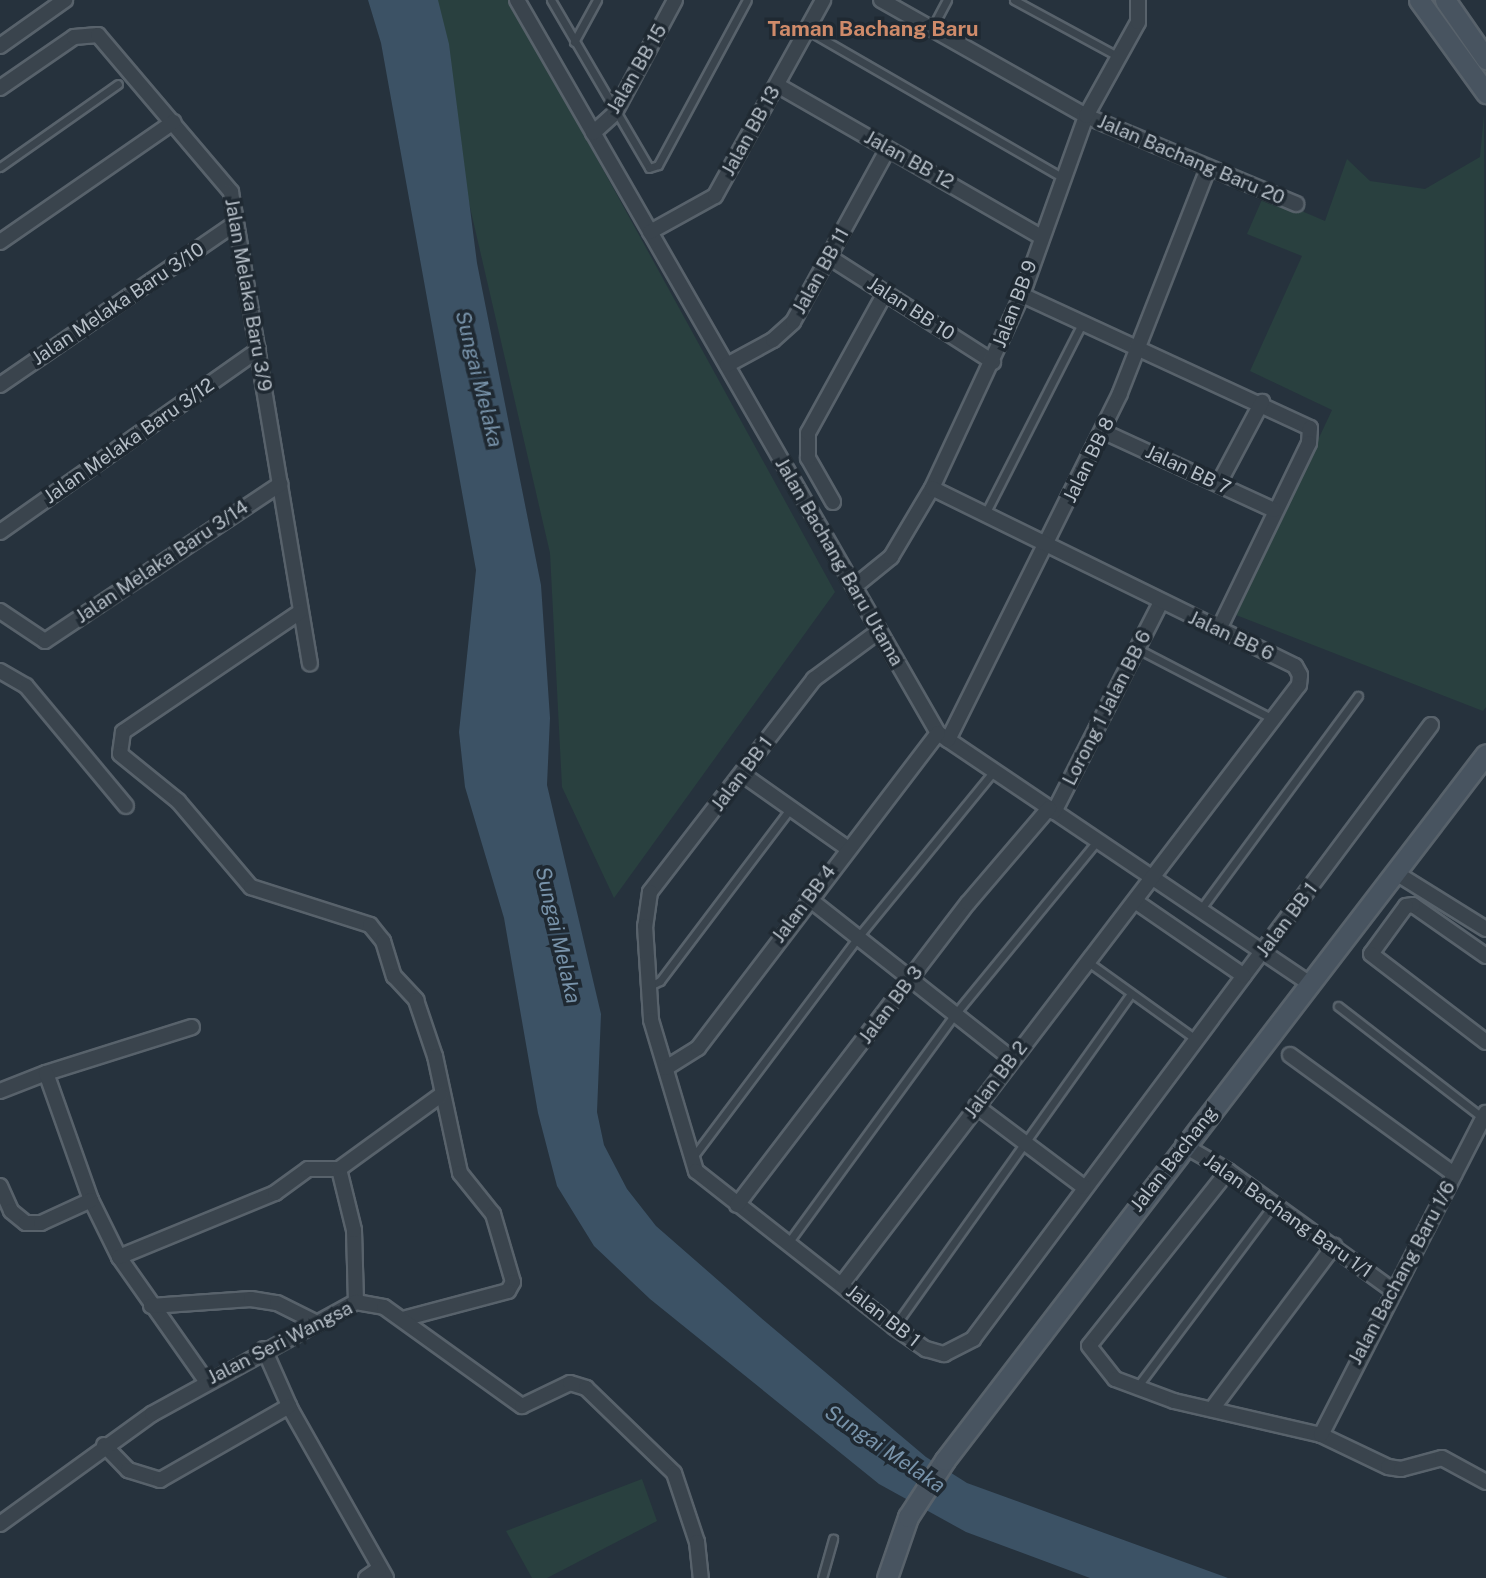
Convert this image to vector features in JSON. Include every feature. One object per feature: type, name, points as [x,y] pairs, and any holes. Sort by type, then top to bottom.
[{"type":"street","points":[[31,24],[38,0]]},
{"type":"street","points":[[0,46],[65,0]]},
{"type":"street","name":"Jalan Bachang Baru Utama","points":[[517,0],[879,631],[943,737],[1311,985]]},
{"type":"street","name":"Jalan BB 15","points":[[593,134],[614,114],[675,0]]},
{"type":"street","name":"Jalan BB 13","points":[[650,232],[715,196],[823,0]]},
{"type":"street","name":"Jalan Bachang Baru 20","points":[[881,0],[1086,117],[1296,204]]},
{"type":"street","name":"Jalan BB 9","points":[[854,587],[891,557],[932,488],[993,362],[1022,295],[1040,236],[1086,117],[1138,22],[1138,0]]},
{"type":"street","points":[[1419,0],[1486,93]]},
{"type":"street","points":[[1445,0],[1486,58]]},
{"type":"street","name":"Jalan Melaka Baru 3/9","points":[[0,88],[62,43],[88,33],[108,41],[224,180],[236,223],[310,663]]},
{"type":"street","name":"Jalan BB 12","points":[[777,85],[1040,236]]},
{"type":"street","points":[[0,242],[173,122]]},
{"type":"street","name":"Jalan BB 11","points":[[726,365],[784,331],[829,257],[887,150]]},
{"type":"street","name":"Jalan BB 8","points":[[943,737],[1046,548],[1102,431],[1141,347],[1208,169]]},
{"type":"street","name":"Jalan Melaka Baru 3/10","points":[[0,385],[236,223]]},
{"type":"street","name":"Jalan BB 10","points":[[829,257],[993,362]]},
{"type":"street","points":[[833,502],[808,458],[808,433],[885,293]]},
{"type":"street","points":[[1022,295],[1306,422],[1311,435],[1219,629]]},
{"type":"street","name":"Jalan Melaka Baru 3/12","points":[[0,532],[258,350]]},
{"type":"street","points":[[1219,483],[1262,402]]},
{"type":"street","name":"Jalan BB 7","points":[[1102,431],[1274,510]]},
{"type":"street","name":"Jalan Melaka Baru 3/14","points":[[0,611],[45,641],[280,484]]},
{"type":"street","name":"Jalan BB 6","points":[[932,488],[1160,604],[1295,666],[1299,685],[1153,878]]},
{"type":"street","name":"Lorong 1 Jalan BB 6","points":[[1051,810],[1160,604]]},
{"type":"street","points":[[300,612],[123,732],[120,754],[177,801],[251,887],[358,919],[379,932],[394,976],[424,1019],[460,1173],[493,1214],[513,1282],[508,1291],[403,1319]]},
{"type":"street","name":"Jalan BB 1","points":[[879,631],[814,679],[650,892],[645,926],[651,1020],[691,1160],[705,1180],[894,1327],[926,1349],[944,1354],[960,1349],[1263,953],[1431,725]]},
{"type":"street","points":[[0,671],[26,686],[126,806]]},
{"type":"street","name":"Jalan BB 4","points":[[666,1068],[698,1048],[847,848],[943,737]]},
{"type":"street","name":"Jalan Bachang","points":[[887,1578],[908,1517],[944,1460],[1486,754]]},
{"type":"street","points":[[742,774],[847,848]]},
{"type":"street","name":"Jalan BB 3","points":[[737,1205],[911,978],[1051,810]]},
{"type":"street","points":[[1396,873],[1486,929]]},
{"type":"street","name":"Jalan BB 2","points":[[842,1284],[1153,878]]},
{"type":"street","points":[[808,898],[1013,1059]]},
{"type":"street","points":[[1135,901],[1244,976]]},
{"type":"street","points":[[1486,956],[1413,905],[1406,906],[1371,954],[1486,1042]]},
{"type":"street","points":[[0,1091],[46,1073],[192,1027]]},
{"type":"street","points":[[1290,1055],[1454,1174]]},
{"type":"street","points":[[46,1073],[91,1200],[119,1257],[206,1381]]},
{"type":"street","points":[[119,1257],[275,1193],[308,1169],[339,1170],[441,1095]]},
{"type":"street","points":[[976,1106],[1084,1187]]},
{"type":"street","name":"Jalan Bachang Baru 1/6","points":[[1321,1435],[1391,1289],[1485,1116]]},
{"type":"street","name":"Jalan Bachang Baru 1/1","points":[[1183,1146],[1228,1171],[1275,1203],[1391,1289]]},
{"type":"street","points":[[339,1170],[354,1230],[356,1302]]},
{"type":"street","points":[[1228,1171],[1089,1346],[1115,1379],[1212,1409],[1321,1435],[1388,1467],[1401,1469],[1442,1458],[1486,1482]]},
{"type":"street","points":[[0,1186],[11,1211],[26,1223],[41,1223],[91,1200]]},
{"type":"street","points":[[1212,1409],[1334,1246]]},
{"type":"street","points":[[151,1306],[251,1299],[277,1303],[315,1322]]},
{"type":"street","name":"Jalan Seri Wangsa","points":[[0,1524],[104,1445],[206,1381],[356,1302],[384,1307],[522,1406],[570,1383],[586,1388],[674,1473],[697,1542],[701,1578]]},
{"type":"street","points":[[264,1349],[289,1406],[383,1574],[366,1578]]},
{"type":"street","points":[[104,1445],[128,1470],[160,1480],[289,1406]]},
{"type":"lane","points":[[551,0],[646,166],[657,165],[747,0]]},
{"type":"lane","points":[[574,42],[597,0]]},
{"type":"lane","points":[[932,29],[947,0]]},
{"type":"lane","points":[[1014,0],[1120,57]]},
{"type":"lane","points":[[807,30],[1063,178]]},
{"type":"lane","points":[[0,167],[118,85]]},
{"type":"lane","points":[[984,516],[1083,323]]},
{"type":"lane","points":[[1138,649],[1273,719]]},
{"type":"lane","points":[[1200,910],[1358,696]]},
{"type":"lane","points":[[691,1160],[858,937],[994,771]]},
{"type":"lane","points":[[649,986],[660,981],[790,808]]},
{"type":"lane","points":[[788,1243],[955,1014],[1097,841]]},
{"type":"lane","points":[[1087,961],[1129,996],[1196,1040]]},
{"type":"lane","points":[[894,1327],[1027,1144],[1129,996]]},
{"type":"lane","points":[[1338,1006],[1485,1116]]},
{"type":"lane","points":[[1137,1387],[1275,1203]]},
{"type":"lane","points":[[822,1578],[833,1539]]},
{"type":"green space","points":[[422,0],[510,0],[835,592],[614,898],[562,787],[550,553]]},
{"type":"green space","points":[[1484,114],[1486,707],[1483,711],[1236,615],[1332,410],[1250,371],[1302,256],[1247,234],[1264,195],[1325,221],[1347,159],[1370,181],[1425,189],[1480,157]]},
{"type":"green space","points":[[642,1479],[657,1521],[547,1578],[532,1578],[506,1531]]},
{"type":"water","name":"Sungai Melaka","points":[[368,0],[438,0],[449,44],[477,263],[541,585],[550,718],[547,785],[601,1014],[597,1112],[604,1145],[627,1189],[656,1226],[926,1457],[967,1483],[1228,1578],[1090,1578],[966,1532],[879,1484],[650,1299],[594,1246],[557,1186],[538,1113],[504,918],[465,787],[459,732],[476,570],[381,43]]},
{"type":"district","name":"Taman Bachang Baru","points":[[873,29]]}]
